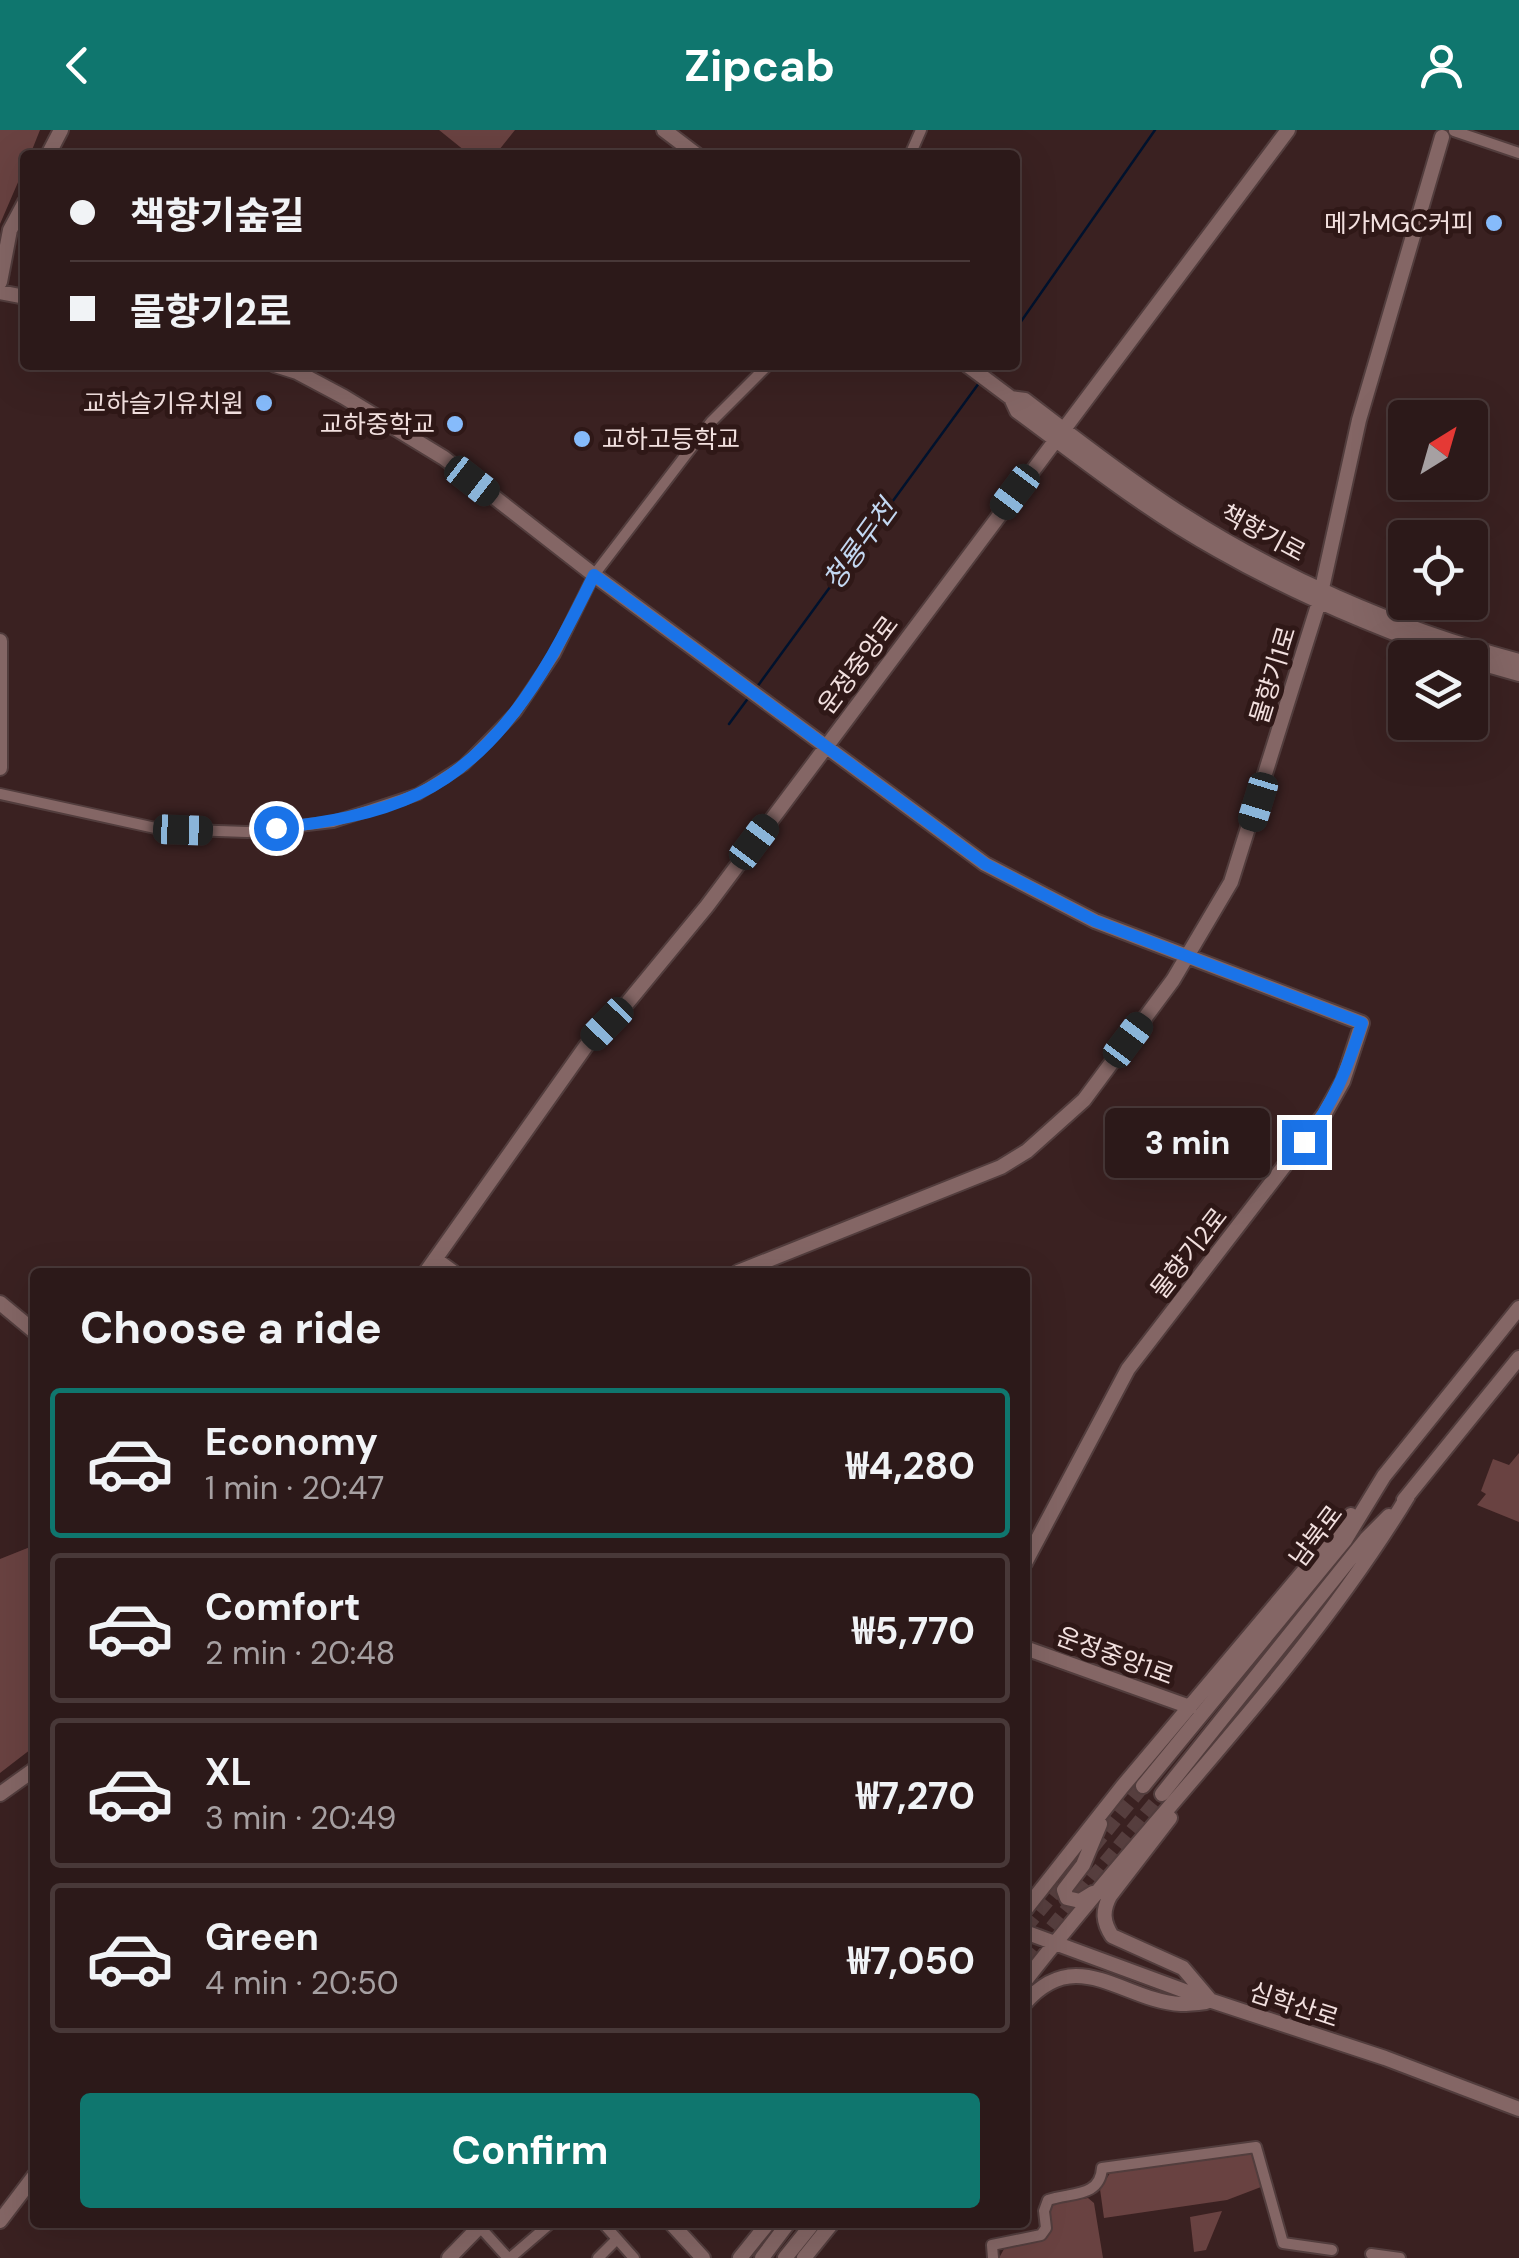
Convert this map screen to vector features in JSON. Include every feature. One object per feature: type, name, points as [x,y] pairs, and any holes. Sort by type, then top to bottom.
[{"type":"street","points":[[664,130],[690,150]]},
{"type":"street","name":"운정중앙로","points":[[429,1268],[586,1046],[628,1002],[707,906],[1288,130]]},
{"type":"street","name":"물향기1로","points":[[748,1268],[1002,1166],[1027,1152],[1084,1100],[1188,956],[1239,864],[1321,595],[1359,420],[1446,132],[1519,153]]},
{"type":"street","points":[[0,282],[10,230],[20,211]]},
{"type":"street","points":[[291,370],[344,396],[444,458],[594,575]]},
{"type":"street","points":[[0,794],[160,829],[246,832],[334,822],[418,794],[464,765],[516,712],[555,654],[594,575],[711,422],[763,370]]},
{"type":"street","name":"책향기로","points":[[974,370],[1011,398],[1017,411],[1058,433],[1176,525],[1217,550],[1321,595],[1519,661]]},
{"type":"street","name":"물향기2로","points":[[594,575],[985,864],[1095,921],[1362,1023],[1343,1081],[1326,1114],[1128,1368],[1030,1554]]},
{"type":"street","name":"책향기로","points":[[1321,595],[1410,640]]},
{"type":"street","points":[[0,641],[0,768]]},
{"type":"street","points":[[1488,665],[1519,674]]},
{"type":"street","points":[[435,1259],[448,1268]]},
{"type":"street","points":[[0,1302],[30,1328]]},
{"type":"street","name":"남북로","points":[[1143,1786],[1345,1540],[1384,1476],[1519,1308]]},
{"type":"street","name":"남북로","points":[[1162,1794],[1366,1539],[1408,1496],[1519,1358]]},
{"type":"street","points":[[1030,1904],[1114,1797],[1384,1476]]},
{"type":"street","points":[[1030,1974],[1256,1704],[1378,1546],[1408,1496]]},
{"type":"street","name":"운정중앙1로","points":[[1030,1650],[1190,1707]]},
{"type":"street","points":[[1212,2002],[1183,1968],[1112,1936],[1106,1927],[1104,1908],[1198,1782],[1224,1740]]},
{"type":"street","points":[[0,1794],[30,1773]]},
{"type":"street","points":[[1098,1890],[1080,1901],[1067,1898],[1064,1890],[1083,1864],[1114,1797]]},
{"type":"street","name":"심학산로","points":[[1030,1934],[1212,2002],[1385,2058],[1519,2108]]},
{"type":"street","points":[[1030,1997],[1057,1978],[1091,1975],[1179,2004],[1212,2002]]},
{"type":"street","points":[[993,2258],[992,2245],[1041,2235],[1046,2228],[1044,2210],[1048,2200],[1088,2192],[1101,2178],[1102,2168],[1256,2147],[1282,2242],[1332,2250]]},
{"type":"street","points":[[0,2221],[30,2182]]},
{"type":"street","points":[[449,2258],[477,2228]]},
{"type":"street","points":[[484,2228],[508,2258],[545,2228]]},
{"type":"street","points":[[607,2228],[634,2258]]},
{"type":"street","points":[[676,2228],[703,2258]]},
{"type":"street","points":[[740,2258],[764,2228]]},
{"type":"street","points":[[762,2258],[785,2228]]},
{"type":"street","points":[[785,2258],[809,2228]]},
{"type":"street","points":[[804,2258],[828,2228]]},
{"type":"street","points":[[598,2258],[618,2240]]},
{"type":"street","points":[[1372,2254],[1400,2258]]},
{"type":"shaded area","points":[[0,130],[40,130],[32,150],[20,150],[20,178],[0,224]]},
{"type":"shaded area","points":[[439,130],[515,130],[499,150],[464,150]]},
{"type":"shaded area","points":[[1519,1453],[1519,1522],[1477,1505],[1486,1494],[1481,1491],[1493,1459],[1509,1465]]},
{"type":"shaded area","points":[[30,1547],[30,1750],[0,1773],[0,1559]]},
{"type":"shaded area","points":[[1253,2153],[1261,2187],[1227,2200],[1104,2218],[1100,2189],[1110,2173]]},
{"type":"shaded area","points":[[1088,2198],[1094,2203],[1103,2258],[999,2258],[1004,2249],[1035,2242],[1051,2230],[1049,2210],[1054,2203]]},
{"type":"shaded area","points":[[1222,2211],[1206,2250],[1194,2252],[1190,2217]]},
{"type":"waterway","name":"청룡두천","points":[[1020,323],[1155,130]]},
{"type":"waterway","name":"청룡두천","points":[[757,687],[979,383]]},
{"type":"waterway","name":"청룡두천","points":[[729,724],[749,697]]},
{"type":"tunnel","points":[[1093,1847],[1143,1786]]},
{"type":"tunnel","points":[[1030,1954],[1162,1794]]},
{"type":"tunnel","points":[[1030,1922],[1069,1875]]},
{"type":"place","name":"메가MGC커피","points":[[1494,223]]},
{"type":"place","name":"교하슬기유치원","points":[[264,403]]},
{"type":"place","name":"교하중학교","points":[[455,424]]},
{"type":"place","name":"교하고등학교","points":[[582,439]]},
{"type":"route","points":[[276,828],[334,822],[418,794],[464,765],[516,712],[555,654],[594,575],[985,864],[1095,921],[1362,1023],[1343,1081],[1326,1114],[1304,1142]]}]
